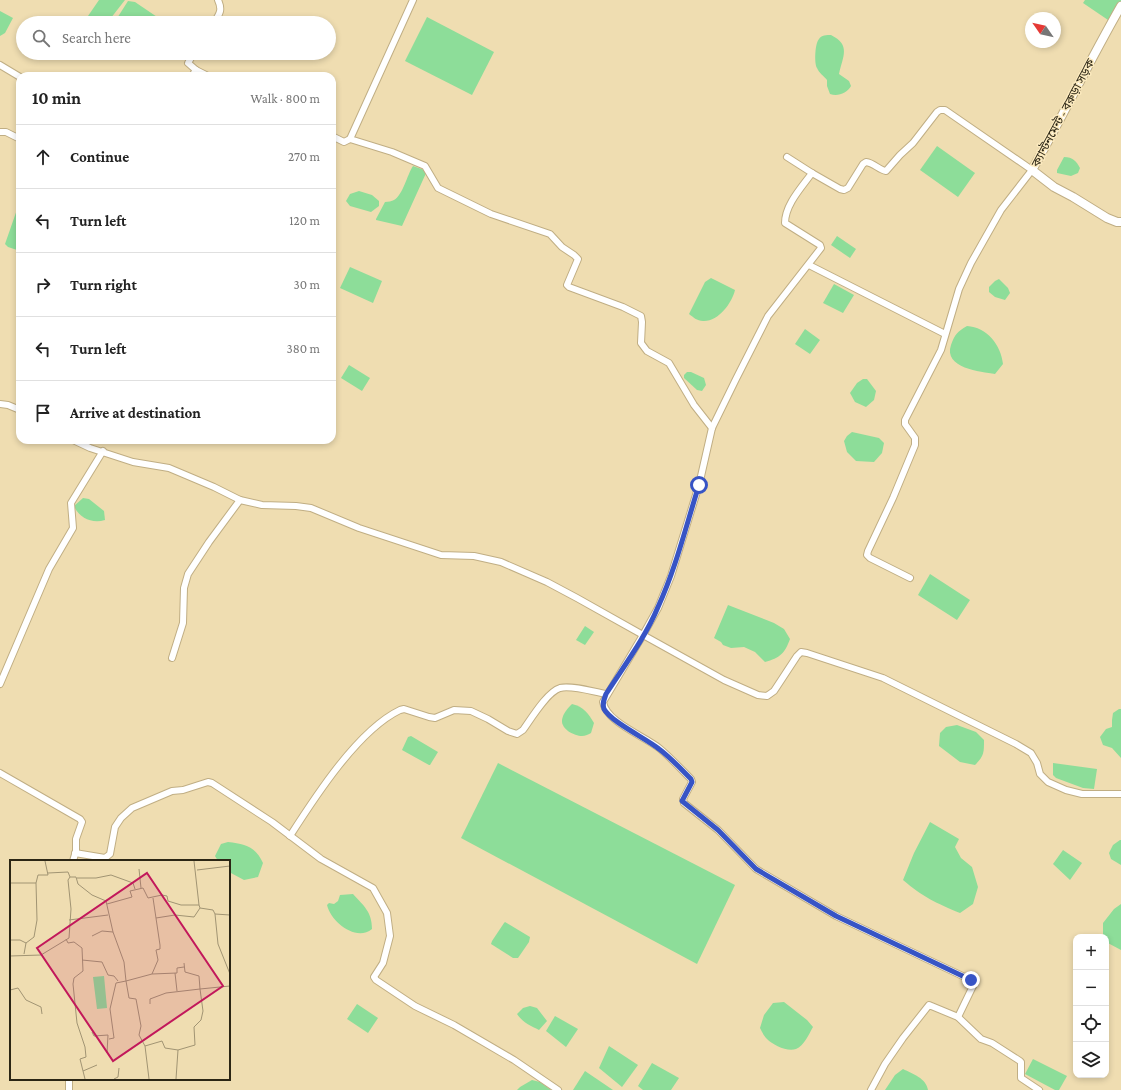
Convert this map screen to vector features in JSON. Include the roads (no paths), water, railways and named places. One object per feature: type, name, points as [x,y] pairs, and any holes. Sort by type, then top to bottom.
[{"type":"main road","name":"ক্যান্টনমেন্ট - বরুড়া সড়ক","points":[[1121,6],[1101,41],[1054,133],[1032,170],[1054,187],[1074,197],[1107,218],[1121,222]]},
{"type":"street","points":[[218,0],[221,7],[218,16]]},
{"type":"street","points":[[336,138],[344,142],[350,139],[413,0]]},
{"type":"street","points":[[190,60],[188,63],[200,72]]},
{"type":"street","points":[[0,65],[16,75]]},
{"type":"street","points":[[787,157],[812,173],[844,190],[848,188],[863,164],[866,162],[882,171],[886,171],[913,143],[936,112],[945,110],[1032,170],[1001,210],[971,263],[959,290],[941,350],[905,420],[905,424],[915,438],[915,445],[867,555],[870,558],[910,578]]},
{"type":"street","points":[[0,132],[6,132],[16,137]]},
{"type":"street","points":[[350,139],[392,152],[425,166],[438,188],[491,214],[550,234],[562,247],[578,259],[567,285],[623,307],[641,316],[641,343],[647,351],[670,363],[694,405],[712,428]]},
{"type":"street","points":[[812,173],[793,199],[785,220],[787,225],[820,245],[821,248],[768,316],[712,428],[699,485],[671,576],[658,608],[606,694],[603,702],[604,708],[609,715],[640,737],[659,748],[691,779],[692,782],[682,801],[718,830],[756,869],[836,916],[971,980],[973,986],[958,1017]]},
{"type":"street","points":[[808,264],[945,334]]},
{"type":"street","points":[[0,404],[16,408]]},
{"type":"street","points":[[82,444],[133,462],[169,468],[240,500],[262,505],[311,508],[359,528],[441,555],[474,556],[501,562],[547,582],[724,680],[758,695],[767,696],[774,691],[801,652],[821,657],[883,678],[1016,744],[1031,753],[1037,763],[1040,774],[1048,782],[1066,790],[1082,794],[1121,794]]},
{"type":"street","points":[[0,684],[49,569],[73,528],[71,503],[103,451]]},
{"type":"street","points":[[172,658],[183,623],[184,588],[188,574],[209,542],[240,500]]},
{"type":"street","points":[[290,836],[313,801],[350,752],[379,724],[400,710],[404,709],[429,718],[435,718],[454,710],[471,711],[508,731],[517,734],[523,730],[552,692],[560,688],[606,694]]},
{"type":"street","points":[[0,773],[80,819],[82,822],[76,839],[75,853],[72,860]]},
{"type":"street","points":[[75,853],[105,858],[108,857],[110,854],[115,827],[121,818],[132,808],[172,791],[183,790],[208,782],[216,784],[321,859],[374,888],[387,913],[390,936],[383,963],[374,977],[376,980],[415,1006],[514,1060],[558,1090]]},
{"type":"street","points":[[871,1090],[885,1064],[929,1005],[958,1017],[981,1039],[992,1042],[1020,1061],[1022,1080],[1039,1090]]}]
